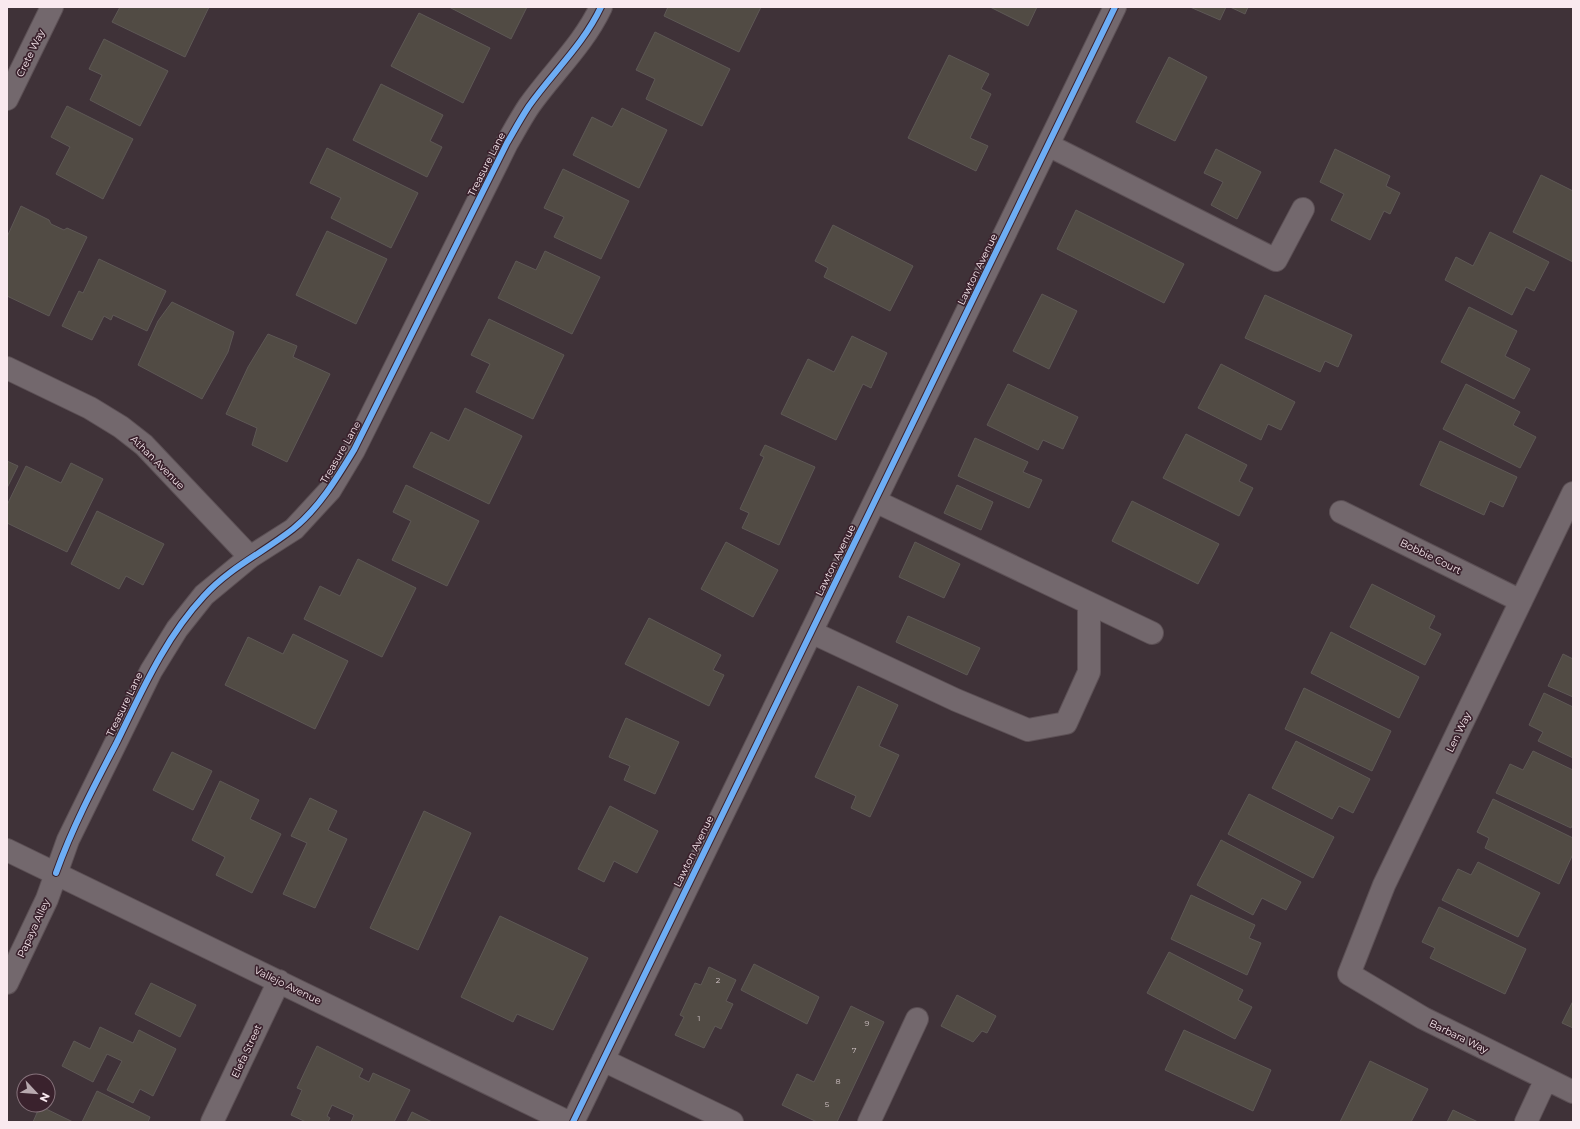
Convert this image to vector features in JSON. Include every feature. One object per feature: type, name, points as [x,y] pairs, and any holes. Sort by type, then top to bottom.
[{"type":"street","name":"Crete Way","points":[[7,99],[52,7]]},
{"type":"street","name":"Treasure Lane","points":[[56,873],[72,833],[152,671],[173,635],[204,595],[250,557],[294,528],[330,490],[354,450],[507,144],[529,106],[573,53],[593,23],[601,7]]},
{"type":"street","name":"Lawton Avenue","points":[[573,1122],[1115,7]]},
{"type":"street","points":[[1048,145],[1276,260],[1303,209]]},
{"type":"street","name":"Athan Avenue","points":[[7,368],[90,408],[121,427],[144,445],[250,557]]},
{"type":"street","name":"Len Way","points":[[1349,974],[1384,885],[1573,493]]},
{"type":"street","points":[[875,501],[1152,633]]},
{"type":"street","name":"Bobbie Court","points":[[1341,512],[1521,601]]},
{"type":"street","points":[[811,632],[956,700],[1028,730],[1066,723],[1089,672],[1089,603]]},
{"type":"street","name":"Vallejo Avenue","points":[[7,850],[568,1122]]},
{"type":"street","name":"Papaya Alley","points":[[7,982],[47,899],[56,873]]},
{"type":"street","name":"Barbara Way","points":[[1349,974],[1423,1018],[1573,1092]]},
{"type":"street","name":"Elefa Street","points":[[212,1122],[279,981]]},
{"type":"street","points":[[869,1122],[917,1019]]},
{"type":"street","points":[[603,1060],[732,1122]]},
{"type":"street","points":[[1526,1122],[1546,1079]]},
{"type":"building","points":[[120,7],[209,7],[185,57],[112,22]]},
{"type":"building","points":[[449,7],[527,7],[511,39]]},
{"type":"building","points":[[668,7],[761,7],[739,52],[664,16]]},
{"type":"building","points":[[990,7],[1037,7],[1028,26]]},
{"type":"building","points":[[1190,7],[1226,7],[1220,20]]},
{"type":"building","points":[[1230,7],[1248,7],[1245,14]]},
{"type":"building","points":[[419,13],[490,48],[463,103],[391,66]]},
{"type":"building","points":[[655,32],[730,69],[702,126],[646,99],[655,79],[636,70]]},
{"type":"building","points":[[104,39],[168,71],[140,126],[90,100],[102,75],[89,69]]},
{"type":"building","points":[[949,55],[989,74],[981,89],[991,94],[970,138],[988,146],[976,171],[908,138]]},
{"type":"building","points":[[1169,57],[1207,77],[1175,141],[1136,122]]},
{"type":"building","points":[[381,84],[443,115],[430,141],[442,147],[427,177],[353,140]]},
{"type":"building","points":[[67,106],[133,139],[103,199],[56,174],[70,147],[51,137]]},
{"type":"building","points":[[622,108],[667,130],[639,188],[573,155],[592,117],[612,127]]},
{"type":"building","points":[[327,148],[418,193],[391,248],[331,218],[341,198],[310,183]]},
{"type":"building","points":[[1216,149],[1261,172],[1237,219],[1211,205],[1223,182],[1204,173]]},
{"type":"building","points":[[1335,149],[1390,176],[1386,186],[1400,193],[1390,214],[1384,211],[1370,240],[1331,220],[1344,194],[1320,182]]},
{"type":"building","points":[[563,169],[629,201],[601,259],[554,237],[564,217],[544,208]]},
{"type":"building","points":[[1541,175],[1573,191],[1573,262],[1513,232]]},
{"type":"building","points":[[21,206],[49,220],[51,224],[64,230],[67,228],[87,237],[49,316],[7,296],[7,237]]},
{"type":"building","points":[[1076,210],[1184,264],[1164,303],[1057,249]]},
{"type":"building","points":[[833,225],[913,266],[890,311],[824,277],[828,268],[815,261]]},
{"type":"building","points":[[327,231],[387,259],[356,324],[296,295]]},
{"type":"building","points":[[1490,232],[1549,262],[1534,291],[1526,287],[1512,315],[1445,280],[1456,257],[1473,266]]},
{"type":"building","points":[[545,251],[600,277],[572,334],[498,298],[516,261],[536,270]]},
{"type":"building","points":[[99,259],[166,291],[147,331],[113,315],[111,320],[104,316],[92,340],[62,326],[79,291],[83,293]]},
{"type":"building","points":[[1042,294],[1077,311],[1049,369],[1013,351]]},
{"type":"building","points":[[1265,295],[1352,335],[1338,367],[1325,361],[1320,372],[1245,338]]},
{"type":"building","points":[[172,302],[234,332],[228,352],[202,399],[138,365],[158,321]]},
{"type":"building","points":[[1469,307],[1517,331],[1505,356],[1530,369],[1514,399],[1441,362]]},
{"type":"building","points":[[489,319],[564,355],[533,419],[476,392],[490,364],[471,355]]},
{"type":"building","points":[[268,334],[297,346],[293,357],[330,374],[287,462],[252,445],[257,428],[226,414],[248,367]]},
{"type":"building","points":[[852,336],[887,353],[871,388],[863,384],[836,440],[781,414],[808,359],[834,372]]},
{"type":"building","points":[[1221,364],[1295,402],[1281,430],[1268,424],[1261,440],[1198,408]]},
{"type":"building","points":[[1008,384],[1078,417],[1063,449],[1043,440],[1038,450],[987,425]]},
{"type":"building","points":[[1466,384],[1520,412],[1513,425],[1536,437],[1520,468],[1443,429]]},
{"type":"building","points":[[465,408],[522,436],[489,504],[413,467],[431,432],[449,441]]},
{"type":"building","points":[[1186,434],[1247,465],[1239,481],[1253,488],[1239,516],[1163,478]]},
{"type":"building","points":[[975,438],[1028,462],[1023,472],[1042,480],[1029,508],[958,476]]},
{"type":"building","points":[[1440,441],[1517,477],[1503,507],[1490,501],[1484,515],[1420,485]]},
{"type":"building","points":[[765,445],[815,467],[779,545],[742,528],[749,513],[740,509],[764,457],[760,455]]},
{"type":"building","points":[[7,461],[18,466],[7,488]]},
{"type":"building","points":[[71,463],[103,479],[67,552],[7,523],[7,505],[26,466],[61,483]]},
{"type":"building","points":[[406,485],[479,521],[447,586],[392,560],[411,521],[393,512]]},
{"type":"building","points":[[957,485],[993,502],[981,530],[944,513]]},
{"type":"building","points":[[1132,501],[1219,544],[1198,584],[1112,541]]},
{"type":"building","points":[[97,511],[164,544],[143,585],[126,576],[119,589],[71,564]]},
{"type":"building","points":[[726,542],[778,570],[753,617],[701,589]]},
{"type":"building","points":[[915,542],[960,564],[944,598],[899,577]]},
{"type":"building","points":[[358,559],[416,588],[382,657],[304,619],[320,586],[340,596]]},
{"type":"building","points":[[1372,584],[1435,616],[1429,628],[1441,634],[1425,665],[1350,627]]},
{"type":"building","points":[[908,616],[980,648],[967,675],[896,642]]},
{"type":"building","points":[[649,618],[721,655],[713,670],[724,675],[709,706],[625,664]]},
{"type":"building","points":[[1331,632],[1419,677],[1399,718],[1311,673]]},
{"type":"building","points":[[293,634],[348,661],[315,729],[225,685],[248,637],[283,654]]},
{"type":"building","points":[[1563,654],[1573,659],[1573,697],[1548,686]]},
{"type":"building","points":[[858,686],[898,705],[879,746],[899,755],[870,817],[851,808],[856,796],[815,777]]},
{"type":"building","points":[[1304,688],[1391,731],[1372,771],[1285,729]]},
{"type":"building","points":[[1544,693],[1573,707],[1573,758],[1538,741],[1543,732],[1529,725]]},
{"type":"building","points":[[626,718],[679,742],[655,794],[624,780],[630,766],[609,757]]},
{"type":"building","points":[[1296,741],[1370,779],[1353,813],[1339,806],[1332,819],[1272,788]]},
{"type":"building","points":[[1533,751],[1573,770],[1573,824],[1571,828],[1496,793],[1510,764],[1523,770]]},
{"type":"building","points":[[172,752],[212,771],[193,810],[153,790]]},
{"type":"building","points":[[220,781],[259,800],[250,819],[281,834],[252,893],[216,875],[225,857],[192,840]]},
{"type":"building","points":[[1249,794],[1334,837],[1313,878],[1228,834]]},
{"type":"building","points":[[310,798],[337,811],[328,830],[347,839],[315,908],[283,894],[307,843],[291,836]]},
{"type":"building","points":[[1493,799],[1573,838],[1573,854],[1559,884],[1485,848],[1489,838],[1477,832]]},
{"type":"building","points":[[610,806],[658,831],[637,873],[614,861],[604,882],[578,869]]},
{"type":"building","points":[[424,811],[471,833],[418,950],[370,928]]},
{"type":"building","points":[[1221,840],[1301,882],[1286,910],[1262,898],[1253,915],[1197,885]]},
{"type":"building","points":[[1478,862],[1540,893],[1518,937],[1442,900],[1458,869],[1471,875]]},
{"type":"building","points":[[1191,895],[1255,925],[1249,938],[1261,943],[1247,975],[1171,939]]},
{"type":"building","points":[[1439,907],[1526,949],[1505,994],[1430,958],[1435,948],[1422,942]]},
{"type":"building","points":[[500,916],[588,958],[553,1030],[517,1014],[513,1022],[461,997]]},
{"type":"building","points":[[1169,952],[1243,990],[1238,1000],[1252,1007],[1235,1039],[1147,993]]},
{"type":"building","points":[[754,964],[819,997],[807,1024],[741,990]]},
{"type":"building","points":[[709,967],[736,980],[726,1001],[733,1004],[721,1029],[715,1026],[704,1048],[675,1035],[684,1017],[680,1015],[695,983],[701,985]]},
{"type":"building","points":[[151,983],[196,1005],[180,1037],[135,1014]]},
{"type":"building","points":[[957,995],[996,1016],[987,1033],[982,1031],[973,1042],[941,1026]]},
{"type":"building","points":[[1573,1001],[1573,1028],[1562,1023]]},
{"type":"building","points":[[851,1006],[884,1022],[837,1122],[817,1122],[782,1105],[797,1074],[814,1082]]},
{"type":"building","points":[[100,1027],[133,1043],[139,1030],[176,1049],[153,1096],[140,1089],[133,1103],[107,1090],[122,1061],[107,1054],[93,1082],[62,1066],[74,1041],[90,1049]]},
{"type":"building","points":[[1184,1030],[1271,1070],[1253,1111],[1165,1070]]},
{"type":"building","points":[[317,1046],[363,1069],[359,1077],[369,1082],[373,1073],[410,1090],[394,1122],[351,1122],[354,1115],[332,1105],[327,1116],[330,1118],[328,1122],[306,1122],[291,1115],[302,1090],[297,1088]]},
{"type":"building","points":[[1370,1061],[1428,1089],[1411,1122],[1340,1122]]},
{"type":"building","points":[[97,1091],[150,1117],[148,1122],[82,1122]]},
{"type":"building","points":[[1453,1110],[1478,1122],[1447,1122]]},
{"type":"building","points":[[412,1112],[432,1122],[407,1122]]},
{"type":"building","points":[[37,1113],[54,1113],[73,1122],[33,1122]]},
{"type":"cycle path","points":[[56,873],[84,807],[144,686],[165,648],[190,613],[214,586],[224,577],[293,529],[311,512],[334,482],[354,450],[507,143],[529,106],[586,34],[601,7]]},
{"type":"cycle path","points":[[573,1122],[1115,7]]}]
